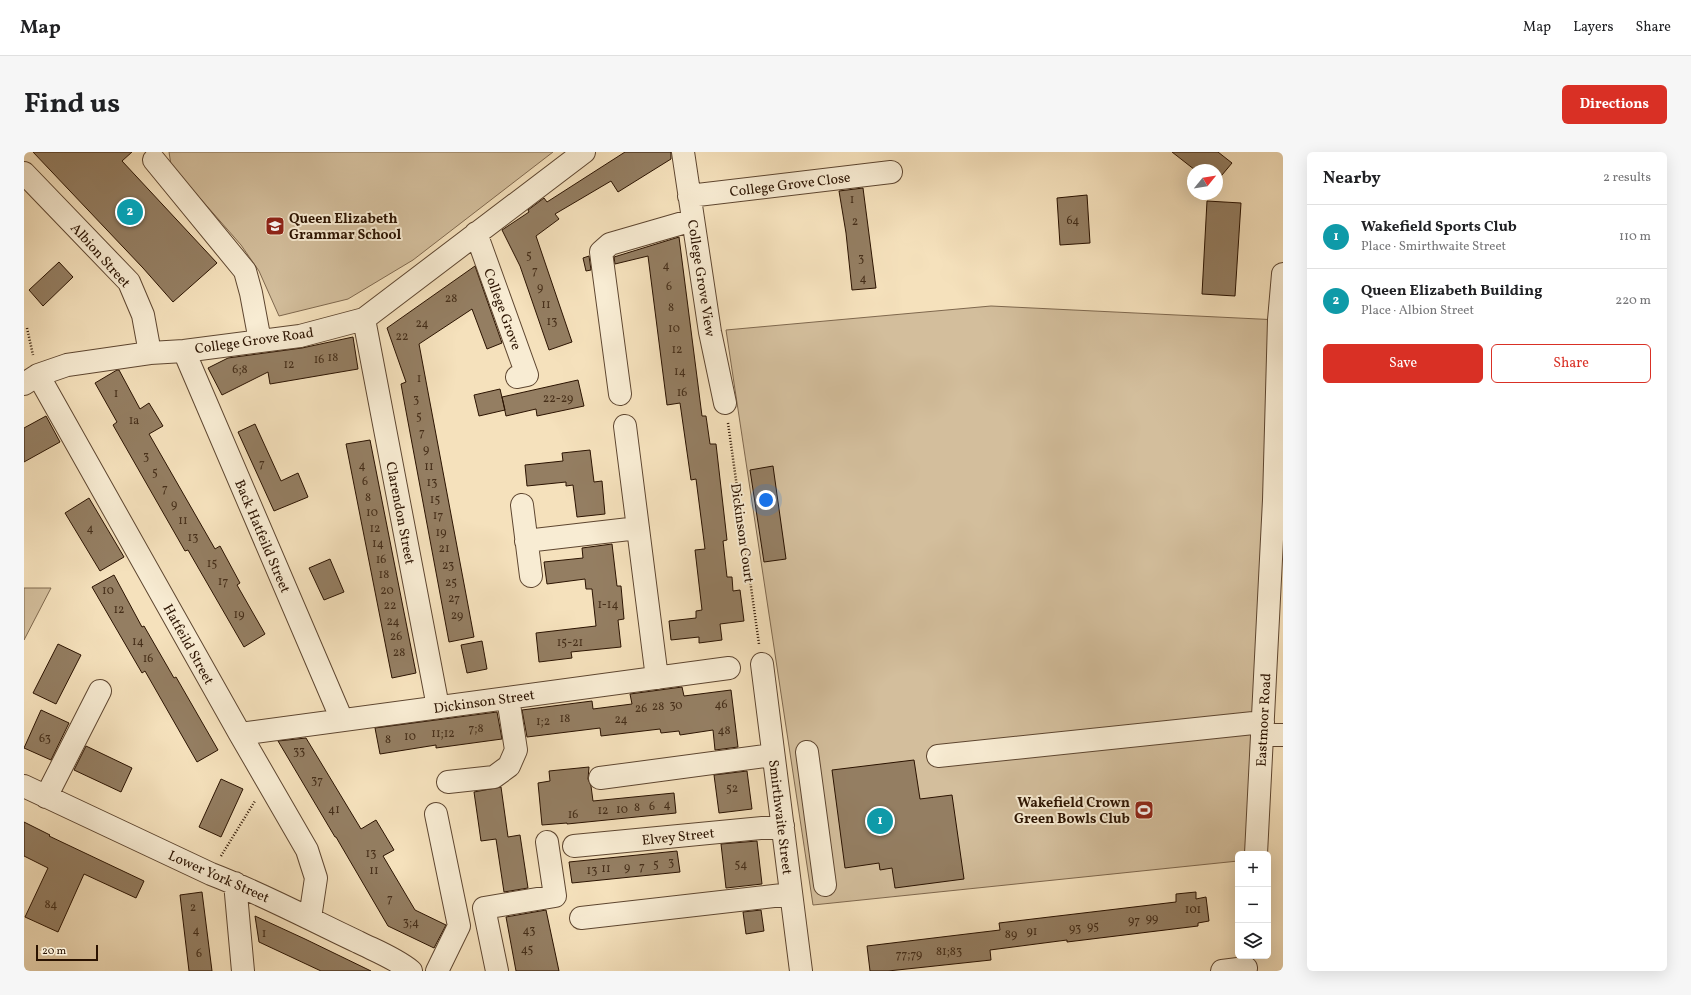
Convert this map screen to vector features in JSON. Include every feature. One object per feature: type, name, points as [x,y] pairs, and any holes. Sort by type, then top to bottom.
[{"type":"street","name":"College Grove Road","points":[[31,380],[67,365],[150,353],[184,351],[300,336],[364,320],[584,152]]},
{"type":"street","name":"College Grove View","points":[[683,152],[710,332],[725,403]]},
{"type":"street","points":[[154,160],[245,271],[251,293],[260,341]]},
{"type":"street","name":"College Grove Close","points":[[689,196],[891,172]]},
{"type":"street","name":"Albion Street","points":[[24,173],[129,282],[143,314],[150,353]]},
{"type":"street","points":[[620,394],[601,252],[610,244],[693,220]]},
{"type":"street","name":"College Grove","points":[[476,233],[527,375],[517,377]]},
{"type":"street","name":"Eastmoor Road","points":[[1256,851],[1262,728],[1279,500],[1280,320],[1283,274]]},
{"type":"street","name":"Clarendon Street","points":[[364,320],[438,707]]},
{"type":"street","name":"Back Hatfeild Street","points":[[184,351],[342,720]]},
{"type":"street","name":"Hatfeild Street","points":[[31,380],[308,850],[316,878],[310,918]]},
{"type":"street","points":[[625,426],[657,678]]},
{"type":"street","points":[[522,505],[530,576]]},
{"type":"street","points":[[526,541],[638,528]]},
{"type":"street","name":"Smirthwaite Street","points":[[762,664],[801,971]]},
{"type":"street","name":"Dickinson Street","points":[[240,734],[729,668]]},
{"type":"street","points":[[46,797],[100,691]]},
{"type":"street","points":[[448,782],[494,777],[509,766],[516,750],[508,698]]},
{"type":"street","points":[[938,756],[1262,728],[1283,736]]},
{"type":"street","points":[[807,752],[825,885]]},
{"type":"street","points":[[600,778],[774,755]]},
{"type":"street","name":"Lower York Street","points":[[24,786],[211,874],[235,883],[310,918],[399,961],[411,971]]},
{"type":"street","points":[[436,814],[459,926],[437,971]]},
{"type":"street","name":"Elvey Street","points":[[574,846],[782,826]]},
{"type":"street","points":[[497,971],[484,908],[554,896],[547,842]]},
{"type":"street","points":[[235,883],[242,971]]},
{"type":"street","points":[[581,918],[791,894]]},
{"type":"street","points":[[1222,971],[1246,965]]},
{"type":"path","points":[[26,328],[31,380]]},
{"type":"path","name":"Dickinson Court","points":[[725,403],[762,664]]},
{"type":"path","points":[[211,874],[267,781]]},
{"type":"shaded area","name":"Queen Elizabeth Grammar School","points":[[169,152],[553,152],[413,260],[348,299],[279,316],[259,271],[241,245],[171,165]]},
{"type":"shaded area","points":[[991,306],[1279,320],[1256,851],[1235,851],[1235,861],[813,905],[726,330]]},
{"type":"shaded area","points":[[24,588],[51,588],[24,640]]},
{"type":"building","points":[[33,152],[132,152],[122,161],[217,263],[173,302],[143,268]]},
{"type":"building","points":[[625,152],[671,152],[671,159],[618,192],[611,181],[555,214],[559,219],[536,236],[572,342],[549,350],[520,266],[502,230],[529,212],[528,210],[544,198],[547,202]]},
{"type":"building","points":[[1172,152],[1218,152],[1232,163],[1223,174],[1223,164],[1187,164]]},
{"type":"building","points":[[863,188],[876,288],[852,290],[846,233],[839,191]]},
{"type":"building","points":[[1087,195],[1090,243],[1060,245],[1057,198]]},
{"type":"building","points":[[1207,201],[1241,203],[1235,296],[1202,294]]},
{"type":"building","points":[[679,237],[702,416],[706,416],[710,444],[716,444],[727,540],[723,541],[727,577],[732,577],[733,591],[740,590],[744,621],[720,624],[722,640],[699,643],[699,637],[671,640],[669,621],[696,618],[696,611],[702,610],[695,550],[705,549],[696,479],[691,480],[680,403],[667,405],[648,256],[615,264],[614,257]]},
{"type":"building","points":[[589,256],[591,270],[586,271],[583,258]]},
{"type":"building","points":[[59,262],[73,277],[43,306],[29,290]]},
{"type":"building","points":[[475,266],[502,343],[487,349],[472,309],[419,344],[474,637],[449,642],[401,384],[406,382],[387,328]]},
{"type":"building","points":[[353,337],[358,369],[270,384],[268,372],[222,395],[208,368],[228,358],[302,348]]},
{"type":"building","points":[[119,370],[140,409],[149,403],[163,426],[149,434],[215,549],[220,546],[240,583],[237,585],[265,634],[244,647],[188,550],[185,551],[113,425],[117,422],[95,383]]},
{"type":"building","points":[[578,380],[584,406],[537,416],[536,409],[506,416],[502,397]]},
{"type":"building","points":[[500,389],[505,410],[479,416],[474,395]]},
{"type":"building","points":[[46,416],[60,442],[24,462],[24,428]]},
{"type":"building","points":[[255,424],[281,481],[298,473],[308,497],[274,511],[238,432]]},
{"type":"building","points":[[370,440],[416,673],[392,678],[346,444]]},
{"type":"building","points":[[590,450],[594,482],[602,481],[605,514],[577,517],[573,485],[566,486],[566,482],[527,486],[525,465],[563,461],[562,453]]},
{"type":"building","points":[[773,466],[786,559],[764,562],[750,470]]},
{"type":"building","points":[[89,498],[124,557],[100,571],[65,513]]},
{"type":"building","points":[[612,544],[617,586],[621,586],[624,619],[618,620],[621,647],[571,652],[572,658],[539,662],[536,633],[596,626],[592,589],[586,589],[585,579],[547,584],[544,562],[583,558],[582,548]]},
{"type":"building","points":[[330,559],[344,592],[324,600],[309,568]]},
{"type":"building","points":[[114,575],[142,627],[144,626],[174,678],[176,677],[218,750],[197,762],[145,671],[142,673],[92,587]]},
{"type":"building","points":[[482,641],[487,669],[467,673],[461,645]]},
{"type":"building","points":[[58,644],[81,655],[56,704],[33,693]]},
{"type":"building","points":[[682,687],[684,696],[731,690],[738,747],[715,750],[713,730],[680,735],[679,731],[661,733],[660,729],[601,736],[600,728],[527,737],[522,710],[592,701],[593,709],[632,704],[630,694]]},
{"type":"building","points":[[41,710],[69,723],[51,760],[24,748]]},
{"type":"building","points":[[497,712],[502,739],[436,748],[436,745],[380,754],[375,728]]},
{"type":"building","points":[[306,738],[361,829],[376,820],[394,850],[383,856],[415,910],[446,925],[434,948],[388,926],[278,741]]},
{"type":"building","points":[[86,746],[132,768],[121,792],[74,770]]},
{"type":"building","points":[[914,760],[920,799],[952,795],[964,879],[895,888],[892,868],[880,870],[879,863],[845,868],[832,770]]},
{"type":"building","points":[[589,767],[588,779],[591,786],[593,801],[674,793],[676,813],[567,824],[542,825],[538,783],[550,781],[549,771]]},
{"type":"building","points":[[747,771],[752,809],[719,813],[714,775]]},
{"type":"building","points":[[221,779],[243,789],[221,837],[199,827]]},
{"type":"building","points":[[501,787],[508,837],[520,835],[528,888],[504,892],[496,839],[481,841],[474,792]]},
{"type":"building","points":[[24,822],[50,835],[49,836],[144,881],[136,898],[84,874],[58,932],[25,917],[48,868],[24,856]]},
{"type":"building","points":[[757,841],[762,884],[726,888],[721,844]]},
{"type":"building","points":[[677,851],[680,872],[572,883],[569,862]]},
{"type":"building","points":[[202,892],[212,971],[189,971],[180,895]]},
{"type":"building","points":[[1196,892],[1196,899],[1206,897],[1209,921],[1198,923],[1198,926],[990,950],[991,960],[888,971],[870,971],[867,946],[1000,930],[999,923],[1176,902],[1176,894]]},
{"type":"building","points":[[546,910],[559,971],[516,971],[506,917]]},
{"type":"building","points":[[761,910],[764,931],[746,934],[743,912]]},
{"type":"building","points":[[255,916],[371,971],[321,971],[259,942]]},
{"type":"place","name":"Queen Elizabeth Building","points":[[130,212]]},
{"type":"place","name":"Queen Elizabeth Grammar School","points":[[275,226]]},
{"type":"place","name":"Wakefield Crown Green Bowls Club","points":[[1144,810]]},
{"type":"place","name":"Wakefield Sports Club","points":[[880,821]]}]
